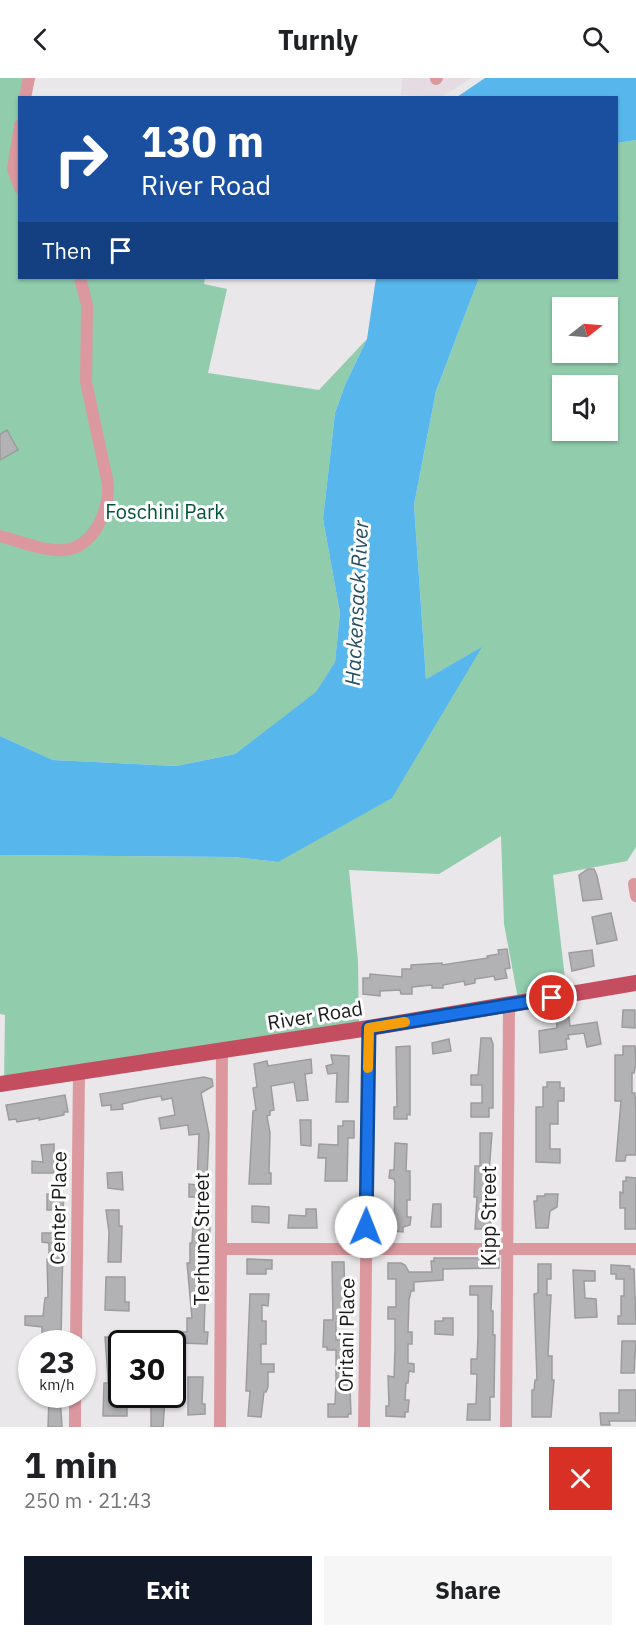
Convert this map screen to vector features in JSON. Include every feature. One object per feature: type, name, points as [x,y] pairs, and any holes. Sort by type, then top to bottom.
[{"type":"main road","name":"River Road","points":[[0,1084],[369,1028],[636,983]]},
{"type":"street","points":[[25,96],[28,78]]},
{"type":"street","points":[[18,134],[13,170],[18,183]]},
{"type":"street","points":[[0,536],[46,549],[64,550],[76,547],[86,539],[97,528],[104,513],[108,499],[108,484],[86,382],[87,305],[80,279]]},
{"type":"street","name":"Kipp Street","points":[[506,1427],[509,1005]]},
{"type":"street","name":"Oritani Place","points":[[364,1427],[369,1028]]},
{"type":"street","name":"Terhune Street","points":[[220,1427],[222,1051]]},
{"type":"street","name":"Center Place","points":[[76,1330],[79,1072]]},
{"type":"street","points":[[221,1249],[507,1250],[511,1247],[636,1249]]},
{"type":"street","points":[[75,1408],[75,1427]]},
{"type":"shaded area","points":[[402,78],[472,78],[443,96],[401,95]]},
{"type":"green space","name":"Foschini Park","points":[[0,78],[28,78],[21,96],[18,96],[18,279],[205,279],[204,284],[227,289],[208,373],[319,390],[367,339],[345,385],[335,413],[323,519],[340,613],[335,662],[316,693],[235,754],[176,766],[53,760],[0,736]]},
{"type":"green space","points":[[636,140],[636,847],[627,861],[553,875],[567,996],[519,1004],[504,924],[501,836],[439,874],[349,870],[358,961],[359,1029],[4,1084],[5,1015],[0,1014],[0,855],[233,857],[278,862],[481,648],[426,679],[414,505],[436,391],[479,279],[618,279],[618,143]]},
{"type":"water","points":[[485,78],[636,78],[636,140],[618,143],[618,96],[458,96]]},
{"type":"water","name":"Hackensack River","points":[[376,279],[479,279],[436,391],[414,505],[426,679],[482,647],[392,798],[278,862],[233,857],[0,855],[0,736],[53,760],[176,766],[235,754],[316,692],[335,662],[340,613],[323,519],[335,413],[345,385],[367,339]]},
{"type":"building","points":[[7,430],[18,450],[0,460],[0,434]]},
{"type":"building","points":[[588,869],[594,869],[602,899],[583,901],[579,875]]},
{"type":"building","points":[[611,913],[617,940],[597,944],[592,917]]},
{"type":"building","points":[[507,949],[510,968],[505,969],[507,978],[495,980],[494,976],[475,979],[475,983],[465,985],[464,981],[443,985],[443,988],[432,988],[432,985],[412,987],[412,994],[401,994],[400,990],[380,991],[380,996],[363,994],[363,978],[370,978],[370,974],[402,977],[402,969],[411,969],[411,965],[442,963],[442,965],[488,958],[487,956],[499,954],[498,950]]},
{"type":"building","points":[[592,950],[594,966],[572,971],[569,953]]},
{"type":"building","points":[[623,1010],[635,1010],[635,1028],[622,1027]]},
{"type":"building","points":[[569,1017],[570,1026],[597,1022],[601,1044],[587,1047],[584,1033],[568,1035],[567,1049],[540,1053],[539,1031],[557,1028],[556,1018]]},
{"type":"building","points":[[481,1038],[491,1038],[493,1044],[493,1108],[489,1108],[489,1117],[471,1117],[471,1103],[482,1103],[482,1085],[471,1085],[471,1075],[478,1075]]},
{"type":"building","points":[[449,1039],[451,1051],[433,1054],[432,1043]]},
{"type":"building","points":[[410,1046],[410,1115],[407,1114],[407,1119],[394,1119],[394,1107],[397,1107],[396,1047]]},
{"type":"building","points":[[623,1046],[635,1046],[636,1064],[634,1073],[632,1073],[632,1093],[635,1093],[636,1155],[626,1155],[625,1161],[616,1161],[621,1101],[615,1101],[615,1055],[623,1055]]},
{"type":"building","points":[[331,1055],[349,1056],[348,1102],[336,1102],[337,1073],[328,1074],[326,1066],[333,1064]]},
{"type":"building","points":[[311,1059],[312,1073],[305,1074],[308,1100],[297,1101],[294,1082],[271,1086],[274,1110],[270,1111],[270,1115],[267,1116],[270,1133],[271,1184],[249,1184],[253,1111],[256,1110],[253,1088],[257,1087],[254,1064],[267,1061],[268,1066]]},
{"type":"building","points":[[204,1077],[212,1079],[213,1086],[201,1093],[209,1134],[206,1197],[189,1197],[189,1184],[197,1185],[199,1134],[189,1135],[188,1125],[161,1129],[159,1118],[175,1115],[172,1098],[162,1100],[161,1096],[144,1099],[122,1104],[123,1109],[111,1110],[111,1105],[102,1106],[100,1094]]},
{"type":"building","points":[[547,1082],[560,1082],[560,1088],[564,1088],[564,1101],[558,1101],[558,1124],[550,1124],[550,1149],[560,1149],[560,1163],[536,1162],[536,1107],[543,1107],[543,1087],[547,1087]]},
{"type":"building","points":[[65,1095],[68,1112],[64,1112],[64,1115],[17,1122],[16,1119],[9,1120],[6,1105]]},
{"type":"building","points":[[300,1120],[311,1120],[311,1146],[301,1145]]},
{"type":"building","points":[[343,1121],[354,1121],[354,1138],[348,1138],[347,1181],[325,1181],[326,1158],[318,1158],[319,1144],[338,1145],[338,1126],[343,1126]]},
{"type":"building","points":[[480,1133],[492,1133],[489,1173],[492,1173],[492,1198],[489,1198],[488,1214],[491,1214],[491,1229],[475,1229],[477,1197],[474,1197],[475,1166],[480,1166]]},
{"type":"building","points":[[395,1143],[407,1144],[406,1171],[410,1171],[410,1200],[407,1200],[407,1217],[411,1217],[410,1225],[403,1227],[403,1232],[394,1231],[395,1183],[394,1179],[389,1178],[390,1170],[394,1170]]},
{"type":"building","points":[[54,1144],[54,1173],[32,1173],[32,1161],[43,1162],[41,1145]]},
{"type":"building","points":[[122,1172],[123,1190],[108,1188],[107,1173]]},
{"type":"building","points":[[626,1177],[636,1178],[636,1229],[625,1229],[625,1208],[620,1208],[620,1192],[623,1193],[623,1181],[626,1181]]},
{"type":"building","points":[[47,1194],[64,1195],[63,1210],[47,1210]]},
{"type":"building","points":[[545,1194],[558,1194],[557,1207],[550,1211],[548,1228],[536,1228],[534,1201],[537,1201],[537,1196],[545,1196]]},
{"type":"building","points":[[433,1204],[441,1204],[441,1227],[431,1227]]},
{"type":"building","points":[[252,1206],[269,1207],[269,1223],[252,1222]]},
{"type":"building","points":[[306,1209],[316,1209],[317,1228],[288,1228],[289,1215],[306,1216]]},
{"type":"building","points":[[106,1210],[119,1210],[119,1226],[122,1226],[121,1262],[108,1262],[109,1232]]},
{"type":"building","points":[[193,1224],[210,1227],[209,1256],[205,1256],[205,1290],[209,1290],[208,1302],[205,1302],[204,1332],[208,1332],[207,1344],[186,1343],[187,1318],[192,1318],[187,1263],[190,1263],[190,1243],[192,1243]]},
{"type":"building","points":[[55,1229],[66,1229],[66,1243],[63,1243],[61,1330],[42,1330],[42,1327],[25,1325],[25,1316],[43,1316],[45,1298],[48,1297],[49,1243],[42,1242],[42,1233],[55,1233]]},
{"type":"building","points":[[434,1258],[499,1258],[499,1268],[443,1269],[443,1280],[414,1282],[414,1291],[411,1291],[409,1300],[408,1332],[412,1332],[412,1344],[408,1344],[408,1363],[414,1364],[414,1372],[409,1371],[408,1383],[406,1383],[405,1400],[409,1400],[408,1412],[405,1412],[405,1417],[386,1416],[386,1406],[389,1406],[388,1376],[394,1377],[395,1349],[395,1319],[388,1319],[388,1307],[396,1307],[396,1279],[388,1279],[388,1263],[401,1263],[409,1272],[432,1272],[431,1261],[434,1261]]},
{"type":"building","points":[[247,1259],[272,1260],[272,1269],[266,1269],[266,1274],[247,1274]]},
{"type":"building","points":[[332,1262],[344,1262],[345,1311],[349,1311],[349,1323],[336,1322],[336,1340],[348,1340],[351,1414],[348,1414],[348,1417],[328,1417],[328,1404],[335,1404],[336,1382],[336,1350],[327,1350],[327,1347],[323,1347],[324,1320],[333,1320]]},
{"type":"building","points":[[538,1264],[551,1264],[551,1279],[547,1279],[547,1295],[551,1295],[548,1356],[552,1356],[552,1380],[554,1380],[551,1417],[532,1417],[532,1390],[537,1380],[534,1294],[538,1293]]},
{"type":"building","points":[[611,1265],[630,1266],[630,1269],[634,1269],[636,1324],[618,1324],[618,1316],[621,1316],[621,1296],[624,1296],[624,1279],[616,1279],[616,1274],[611,1274]]},
{"type":"building","points":[[573,1270],[595,1271],[595,1281],[584,1281],[585,1298],[596,1299],[597,1317],[575,1318]]},
{"type":"building","points":[[106,1277],[125,1277],[125,1302],[129,1302],[129,1311],[105,1310]]},
{"type":"building","points":[[470,1286],[492,1286],[491,1311],[493,1311],[493,1335],[495,1335],[494,1397],[490,1397],[490,1420],[467,1420],[468,1404],[476,1404],[477,1374],[471,1374],[471,1359],[477,1359],[478,1336],[478,1295],[470,1295]]},
{"type":"building","points":[[250,1294],[269,1294],[268,1306],[262,1305],[262,1321],[266,1321],[266,1344],[261,1344],[261,1364],[274,1364],[274,1372],[268,1372],[268,1387],[264,1392],[261,1417],[248,1416],[250,1391],[246,1391]]},
{"type":"building","points":[[443,1318],[453,1318],[453,1335],[435,1334],[435,1321],[443,1321]]},
{"type":"building","points":[[105,1337],[108,1337],[108,1383]]},
{"type":"building","points":[[622,1341],[636,1341],[634,1373],[621,1373]]},
{"type":"building","points":[[188,1377],[203,1377],[202,1404],[205,1404],[205,1414],[188,1415]]},
{"type":"building","points":[[104,1383],[108,1383],[108,1408],[127,1408],[127,1416],[103,1416]]},
{"type":"building","points":[[619,1390],[636,1390],[636,1421],[609,1421],[610,1425],[601,1425],[600,1413],[619,1413]]},
{"type":"building","points":[[49,1408],[61,1408],[62,1427],[48,1427]]},
{"type":"building","points":[[151,1408],[164,1408],[163,1427],[151,1427]]},
{"type":"slow traffic","points":[[368,1068],[369,1028],[405,1022]]},
{"type":"route","points":[[366,1227],[369,1028],[552,998]]}]
